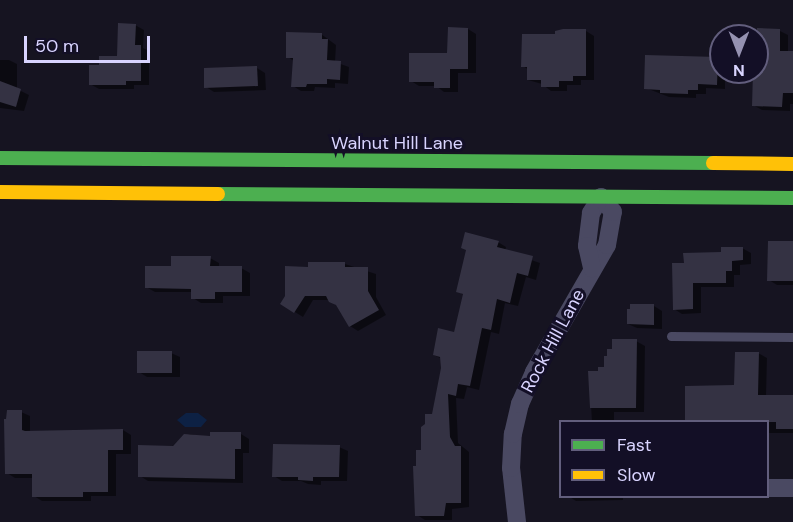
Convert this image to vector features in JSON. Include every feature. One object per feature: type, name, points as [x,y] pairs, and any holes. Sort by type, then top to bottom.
[{"type":"main road","name":"Walnut Hill Lane","points":[[0,158],[133,176],[601,180],[793,164]]},
{"type":"main road","name":"Walnut Hill Lane","points":[[0,192],[133,176],[601,180],[793,198]]},
{"type":"street","name":"Rock Hill Lane","points":[[517,522],[511,468],[513,434],[520,404],[534,372],[592,268],[587,246],[591,213],[601,180]]},
{"type":"street","points":[[769,488],[793,488]]},
{"type":"lane","points":[[671,336],[793,337]]},
{"type":"water","points":[[186,413],[198,413],[207,420],[201,427],[185,427],[177,420]]},
{"type":"building","points":[[118,23],[136,24],[135,45],[141,45],[141,81],[126,81],[126,85],[89,85],[89,65],[99,65],[99,56],[117,56]]},
{"type":"building","points":[[448,27],[468,28],[468,69],[450,69],[450,88],[434,88],[434,82],[409,82],[409,53],[447,53]]},
{"type":"building","points":[[586,29],[586,76],[573,76],[573,81],[559,81],[559,87],[541,87],[541,80],[527,80],[527,67],[521,67],[522,34],[555,34],[555,31]]},
{"type":"building","points":[[769,29],[780,29],[780,51],[793,51],[793,93],[783,93],[782,107],[752,106],[753,84],[769,84]]},
{"type":"building","points":[[286,32],[322,33],[322,39],[328,39],[327,60],[341,61],[340,80],[327,79],[327,84],[291,87],[293,58],[286,58]]},
{"type":"building","points":[[645,55],[709,57],[709,84],[717,84],[717,85],[698,84],[698,90],[688,90],[688,94],[660,93],[660,90],[644,89]]},
{"type":"building","points":[[257,66],[258,86],[204,88],[204,68]]},
{"type":"building","points":[[0,81],[21,89],[16,107],[0,102]]},
{"type":"building","points":[[465,232],[499,241],[497,247],[533,256],[528,276],[517,273],[510,303],[497,299],[491,330],[482,328],[470,386],[458,384],[456,396],[448,394],[450,437],[455,446],[461,446],[461,503],[446,503],[444,516],[415,516],[413,466],[416,466],[416,450],[421,450],[421,427],[425,424],[425,414],[432,414],[441,368],[440,357],[433,355],[438,328],[454,332],[463,294],[456,292],[466,250],[461,248]]},
{"type":"building","points":[[768,241],[793,241],[793,281],[767,281]]},
{"type":"building","points":[[721,247],[743,247],[743,260],[732,261],[732,271],[726,271],[726,283],[693,283],[693,309],[673,310],[672,263],[684,263],[683,253],[721,252]]},
{"type":"building","points":[[171,256],[211,256],[210,266],[242,266],[242,292],[215,292],[215,299],[191,299],[191,289],[145,288],[145,266],[171,266]]},
{"type":"building","points":[[308,262],[345,262],[345,267],[368,267],[368,291],[379,310],[349,327],[336,305],[329,302],[326,296],[305,296],[294,313],[280,304],[285,296],[285,266],[308,267]]},
{"type":"building","points":[[630,304],[654,304],[654,325],[627,324],[627,309],[630,309]]},
{"type":"building","points":[[612,339],[637,339],[636,408],[590,408],[588,371],[598,371],[598,367],[604,367],[604,356],[607,356],[607,349],[612,349]]},
{"type":"building","points":[[137,351],[172,351],[172,373],[137,373]]},
{"type":"building","points":[[735,352],[759,352],[758,395],[793,395],[793,429],[776,429],[776,422],[769,422],[769,420],[685,420],[685,386],[734,385]]},
{"type":"building","points":[[7,410],[22,410],[22,430],[25,431],[123,429],[123,450],[108,450],[108,492],[83,492],[83,497],[32,497],[32,474],[5,474],[4,419],[6,419]]},
{"type":"building","points":[[210,432],[241,432],[241,449],[235,449],[235,479],[138,477],[138,445],[173,446],[184,434],[210,436]]},
{"type":"building","points":[[273,444],[340,445],[339,477],[313,477],[313,481],[298,480],[298,477],[272,477]]},
{"type":"traffic: fast","points":[[0,158],[713,163]]},
{"type":"traffic: fast","points":[[218,194],[793,198]]},
{"type":"traffic: slow","points":[[713,163],[793,164]]},
{"type":"traffic: slow","points":[[0,192],[218,194]]}]
